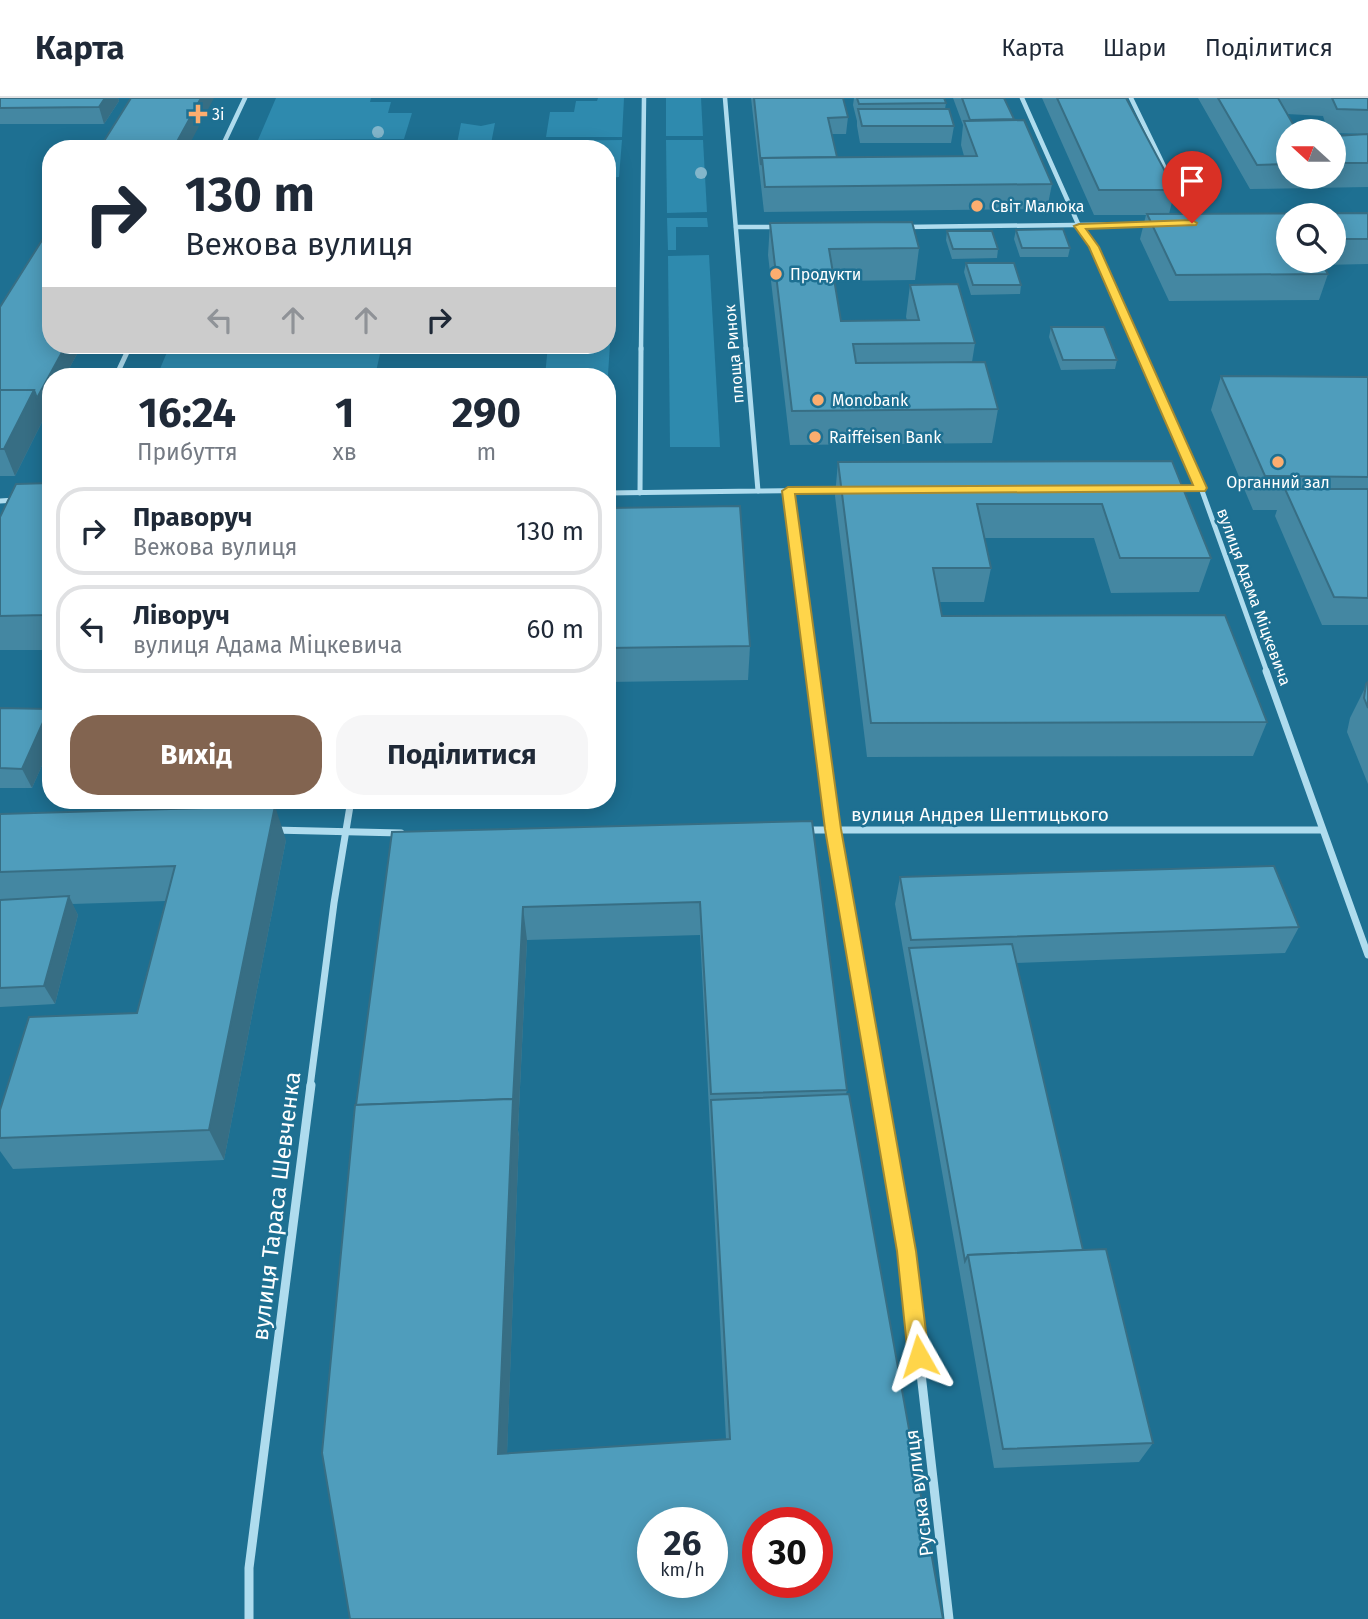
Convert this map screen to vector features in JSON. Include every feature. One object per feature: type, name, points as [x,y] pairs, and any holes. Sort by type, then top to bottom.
[{"type":"street","points":[[225,140],[245,98]]},
{"type":"street","points":[[640,493],[644,98]]},
{"type":"street","name":"площа Ринок","points":[[725,98],[758,491]]},
{"type":"street","name":"вулиця Адама Міцкевича","points":[[1022,98],[1079,226],[1094,247],[1200,488],[1368,955]]},
{"type":"street","points":[[1131,98],[1192,223],[1180,224]]},
{"type":"street","points":[[901,227],[1154,224]]},
{"type":"street","points":[[736,228],[778,227]]},
{"type":"street","points":[[1173,488],[1200,488]]},
{"type":"street","points":[[616,493],[857,490]]},
{"type":"street","name":"Руська вулиця","points":[[788,491],[833,829],[906,1251],[949,1619]]},
{"type":"street","points":[[6,512],[11,500]]},
{"type":"street","points":[[0,501],[24,500]]},
{"type":"street","name":"вулиця Тараса Шевченка","points":[[249,1619],[249,1569],[349,809]]},
{"type":"street","points":[[262,830],[415,833]]},
{"type":"street","name":"вулиця Андрея Шептицького","points":[[791,830],[1322,830]]},
{"type":"shaded area","points":[[276,98],[371,98],[370,102],[391,102],[388,113],[412,113],[404,139],[258,140]]},
{"type":"shaded area","points":[[598,98],[624,98],[622,137],[546,137],[550,112],[574,112],[576,101],[597,101]]},
{"type":"shaded area","points":[[666,98],[701,98],[703,136],[666,136]]},
{"type":"shaded area","points":[[461,123],[481,126],[495,123],[492,140],[458,140]]},
{"type":"shaded area","points":[[616,140],[622,140],[619,177],[616,177]]},
{"type":"shaded area","points":[[666,140],[703,140],[707,212],[667,213]]},
{"type":"shaded area","points":[[667,218],[707,218],[708,227],[676,227],[676,250],[668,250]]},
{"type":"shaded area","points":[[709,255],[720,447],[670,447],[668,256]]},
{"type":"shaded area","points":[[166,354],[380,354],[377,368],[160,368]]},
{"type":"shaded area","points":[[547,354],[609,354],[608,368],[546,368]]},
{"type":"building","points":[[0,98],[105,98],[99,107],[0,108]]},
{"type":"building","points":[[131,98],[201,98],[178,140],[105,140]]},
{"type":"building","points":[[754,98],[843,98],[848,117],[828,118],[837,157],[762,158],[761,165]]},
{"type":"building","points":[[857,98],[944,98],[946,103],[859,104]]},
{"type":"building","points":[[962,98],[1004,98],[1014,119],[970,120]]},
{"type":"building","points":[[1057,98],[1126,98],[1175,190],[1099,190]]},
{"type":"building","points":[[1218,98],[1278,98],[1290,119],[1276,119],[1276,164],[1257,165]]},
{"type":"building","points":[[1332,98],[1368,98],[1368,110],[1337,109]]},
{"type":"building","points":[[858,109],[949,109],[954,126],[862,126]]},
{"type":"building","points":[[1024,120],[1052,184],[765,187],[762,158],[977,156],[964,121]]},
{"type":"building","points":[[1368,134],[1368,163],[1346,163],[1346,135]]},
{"type":"building","points":[[1276,213],[1276,273],[1328,274],[1176,275],[1147,214]]},
{"type":"building","points":[[1346,213],[1368,213],[1368,239],[1346,239]]},
{"type":"building","points":[[912,222],[919,248],[829,249],[841,321],[919,320],[910,285],[958,284],[975,343],[853,344],[856,363],[985,362],[998,409],[792,411],[770,223]]},
{"type":"building","points":[[1063,229],[1070,248],[1022,248],[1016,230]]},
{"type":"building","points":[[947,231],[992,231],[998,249],[953,249]]},
{"type":"building","points":[[42,240],[42,354],[61,354],[53,368],[42,368],[42,389],[37,398],[34,390],[0,390],[0,307]]},
{"type":"building","points":[[966,263],[1014,263],[1021,285],[973,285]]},
{"type":"building","points":[[1051,327],[1104,327],[1117,360],[1063,360]]},
{"type":"building","points":[[1221,376],[1368,377],[1368,477],[1265,476]]},
{"type":"building","points":[[0,390],[34,390],[4,449],[0,449]]},
{"type":"building","points":[[1172,461],[1211,558],[1120,558],[1102,504],[977,504],[991,568],[933,568],[942,616],[1225,615],[1267,722],[871,723],[838,462]]},
{"type":"building","points":[[42,483],[42,615],[0,616],[0,517],[16,484]]},
{"type":"building","points":[[1285,489],[1368,489],[1368,598],[1334,597]]},
{"type":"building","points":[[740,506],[750,646],[616,648],[616,508]]},
{"type":"building","points":[[1368,682],[1368,708],[1364,698]]},
{"type":"building","points":[[0,708],[42,709],[42,725],[22,769],[0,768]]},
{"type":"building","points":[[274,809],[209,1130],[0,1138],[0,1110],[29,1017],[137,1013],[175,866],[0,872],[0,814]]},
{"type":"building","points":[[812,821],[847,1090],[711,1094],[700,902],[523,907],[513,1100],[356,1105],[392,832]]},
{"type":"building","points":[[1274,866],[1299,927],[911,940],[900,877]]},
{"type":"building","points":[[69,896],[44,986],[0,988],[0,900]]},
{"type":"building","points":[[1012,944],[1083,1250],[968,1255],[965,1261],[909,948]]},
{"type":"building","points":[[849,1094],[943,1619],[350,1619],[322,1453],[355,1105],[513,1099],[498,1454],[730,1439],[711,1100]]},
{"type":"building","points":[[1106,1249],[1153,1443],[1003,1449],[968,1255]]},
{"type":"place","name":"3і","points":[[198,114]]},
{"type":"place","name":"Світ Малюка","points":[[977,206]]},
{"type":"place","name":"Продукти","points":[[776,274]]},
{"type":"place","name":"Monobank","points":[[818,400]]},
{"type":"place","name":"Raiffeisen Bank","points":[[815,437]]},
{"type":"place","name":"Органний зал","points":[[1278,462]]},
{"type":"route","points":[[919,1356],[906,1251],[833,829],[788,491],[1200,488],[1094,247],[1079,226],[1192,223]]}]
